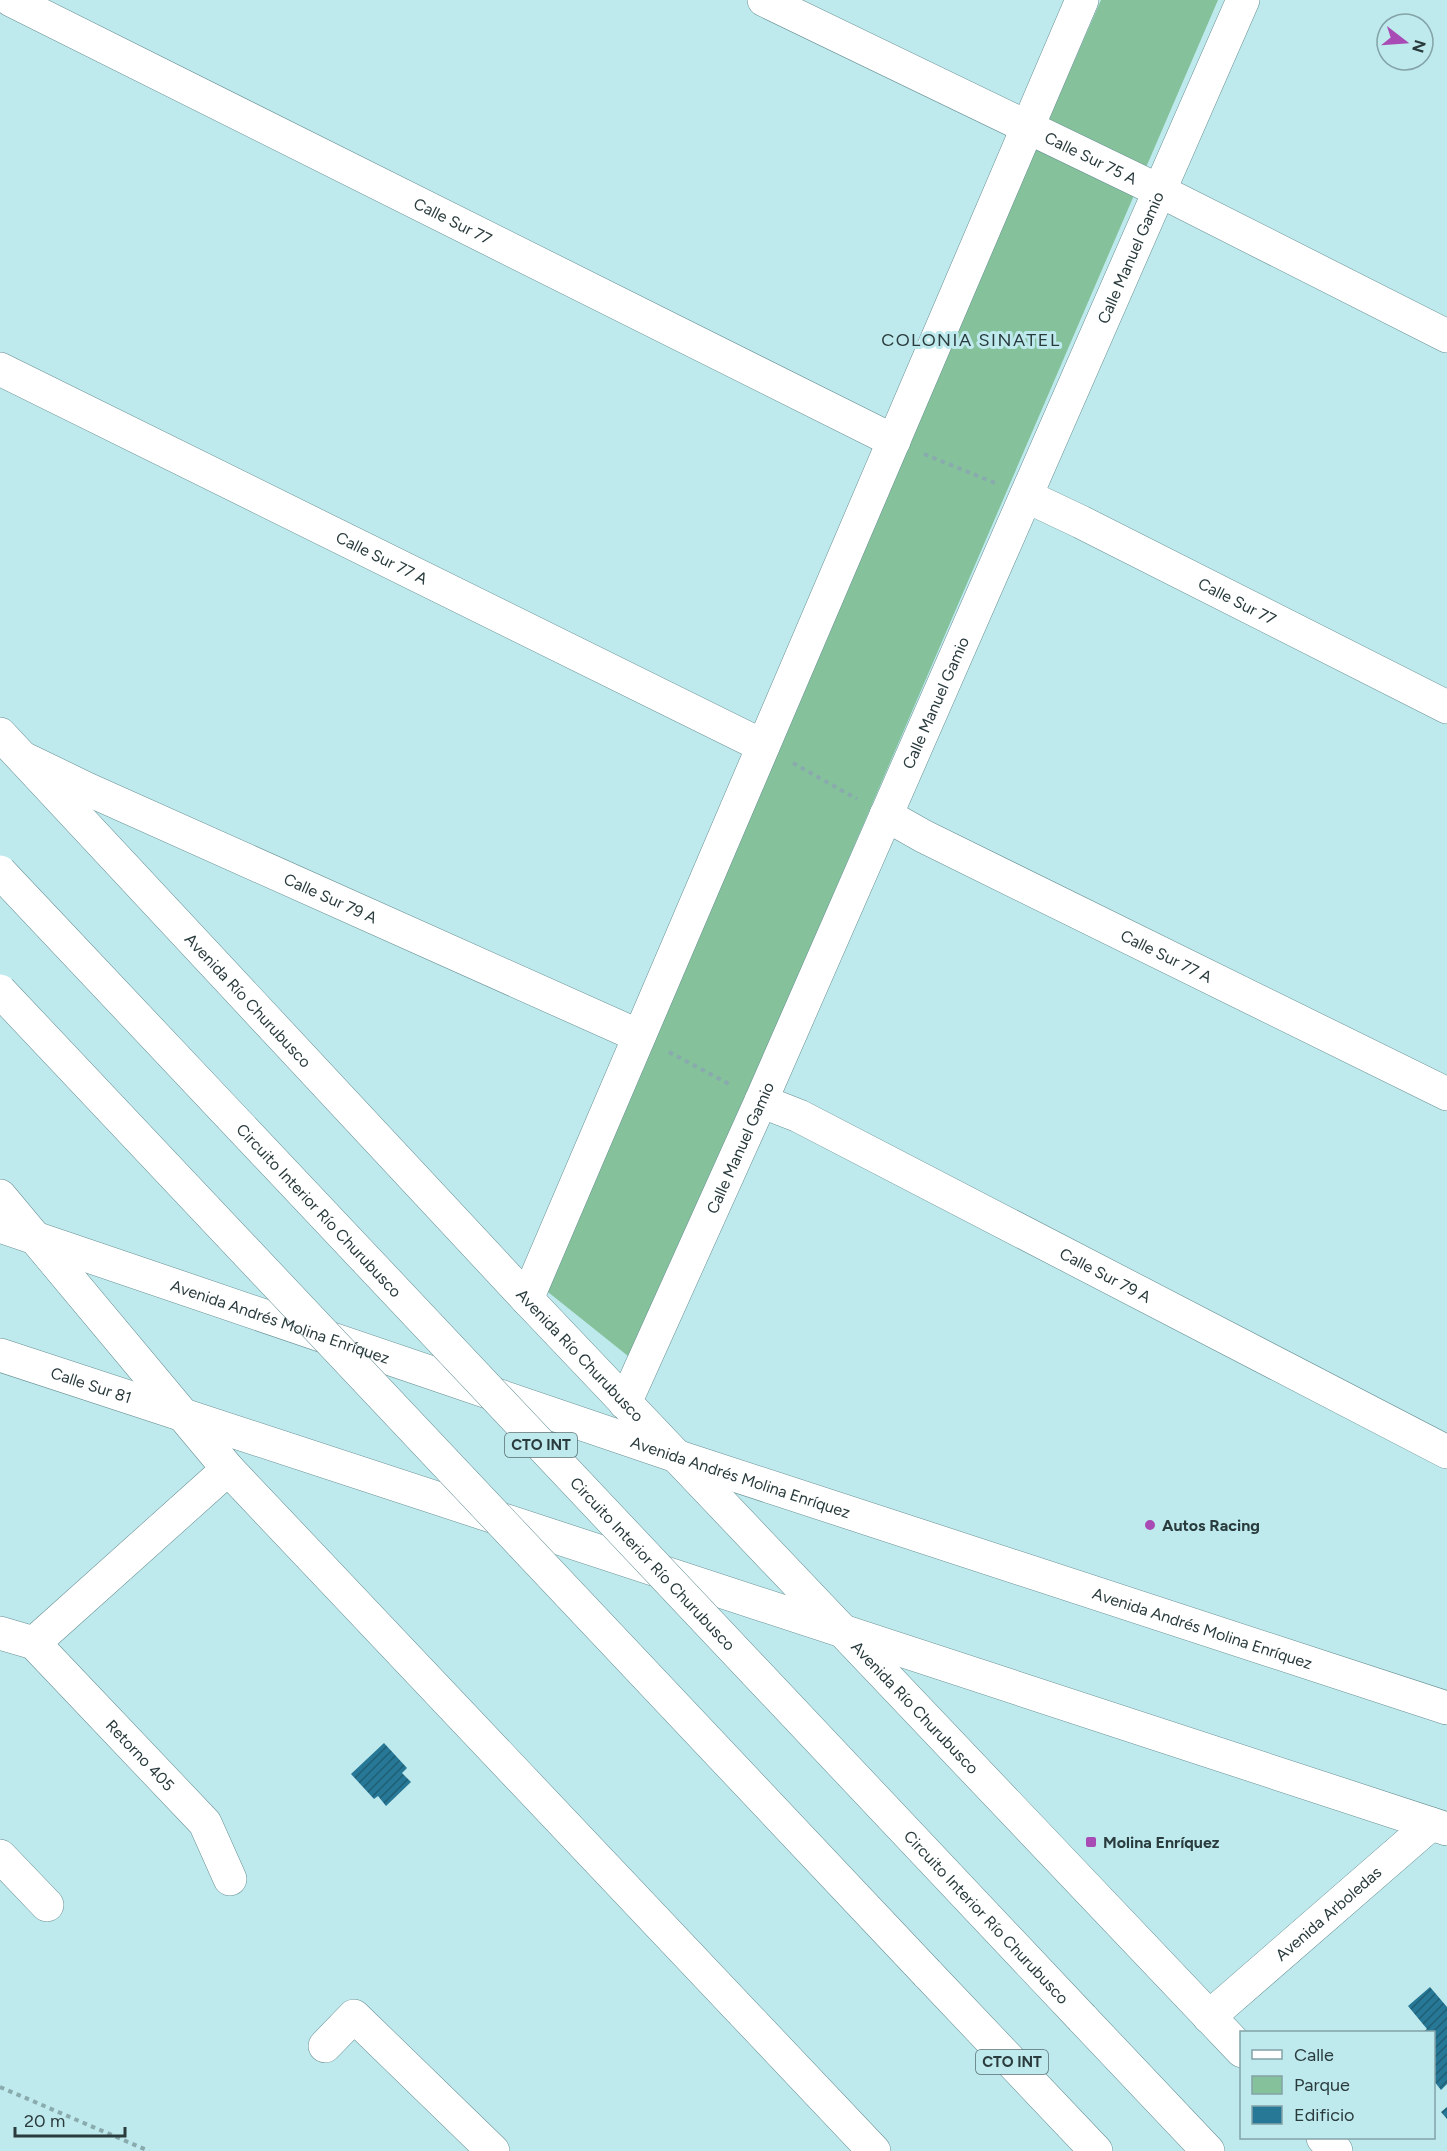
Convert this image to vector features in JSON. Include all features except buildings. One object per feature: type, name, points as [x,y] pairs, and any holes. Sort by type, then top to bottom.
[{"type":"main road","name":"Calle Sur 77","points":[[11,0],[894,441]]},
{"type":"main road","name":"Calle Sur 75 A","points":[[765,0],[1160,190],[1447,336]]},
{"type":"main road","points":[[526,1299],[1082,0]]},
{"type":"main road","name":"Calle Manuel Gamio","points":[[625,1403],[761,1101],[1243,0]]},
{"type":"main road","name":"Calle Sur 77 A","points":[[0,369],[763,746]]},
{"type":"main road","name":"Calle Sur 77","points":[[1026,496],[1447,707]]},
{"type":"main road","name":"Avenida Río Churubusco","points":[[0,734],[526,1299],[1240,2049]]},
{"type":"main road","name":"Calle Sur 79 A","points":[[23,758],[87,789],[639,1036]]},
{"type":"main road","name":"Calle Sur 77 A","points":[[886,815],[923,836],[1447,1094]]},
{"type":"main road","name":"Circuito Interior Río Churubusco","points":[[0,872],[1208,2151]]},
{"type":"main road","name":"CTO INT","points":[[0,991],[1096,2151]]},
{"type":"main road","name":"Calle Sur 79 A","points":[[761,1101],[799,1116],[1447,1452]]},
{"type":"main road","points":[[0,1196],[228,1469],[874,2151]]},
{"type":"main road","points":[[0,1226],[36,1238]]},
{"type":"main road","name":"Avenida Andrés Molina Enríquez","points":[[36,1238],[676,1456],[1447,1708]]},
{"type":"main road","name":"Calle Sur 81","points":[[0,1355],[183,1414]]},
{"type":"main road","points":[[183,1414],[843,1630],[1442,1820]]},
{"type":"main road","points":[[0,1633],[34,1643],[228,1469]]},
{"type":"main road","name":"Retorno 405","points":[[34,1643],[205,1823],[230,1879]]},
{"type":"main road","name":"Avenida Arboledas","points":[[1209,2017],[1442,1820]]},
{"type":"main road","points":[[0,1856],[46,1905]]},
{"type":"main road","points":[[325,2046],[354,2016],[493,2151]]},
{"type":"main road","points":[[1324,2139],[1336,2151]]},
{"type":"path","points":[[894,441],[1026,496]]},
{"type":"path","points":[[763,746],[886,815]]},
{"type":"path","points":[[639,1036],[761,1101]]},
{"type":"path","points":[[0,2087],[149,2151]]},
{"type":"green space","points":[[1101,0],[1218,0],[633,1360],[538,1284]]},
{"type":"place","name":"Autos Racing","points":[[1150,1525]]},
{"type":"place","name":"Molina Enríquez","points":[[1091,1842]]},
{"type":"district","name":"COLONIA SINATEL","points":[[971,340]]}]
